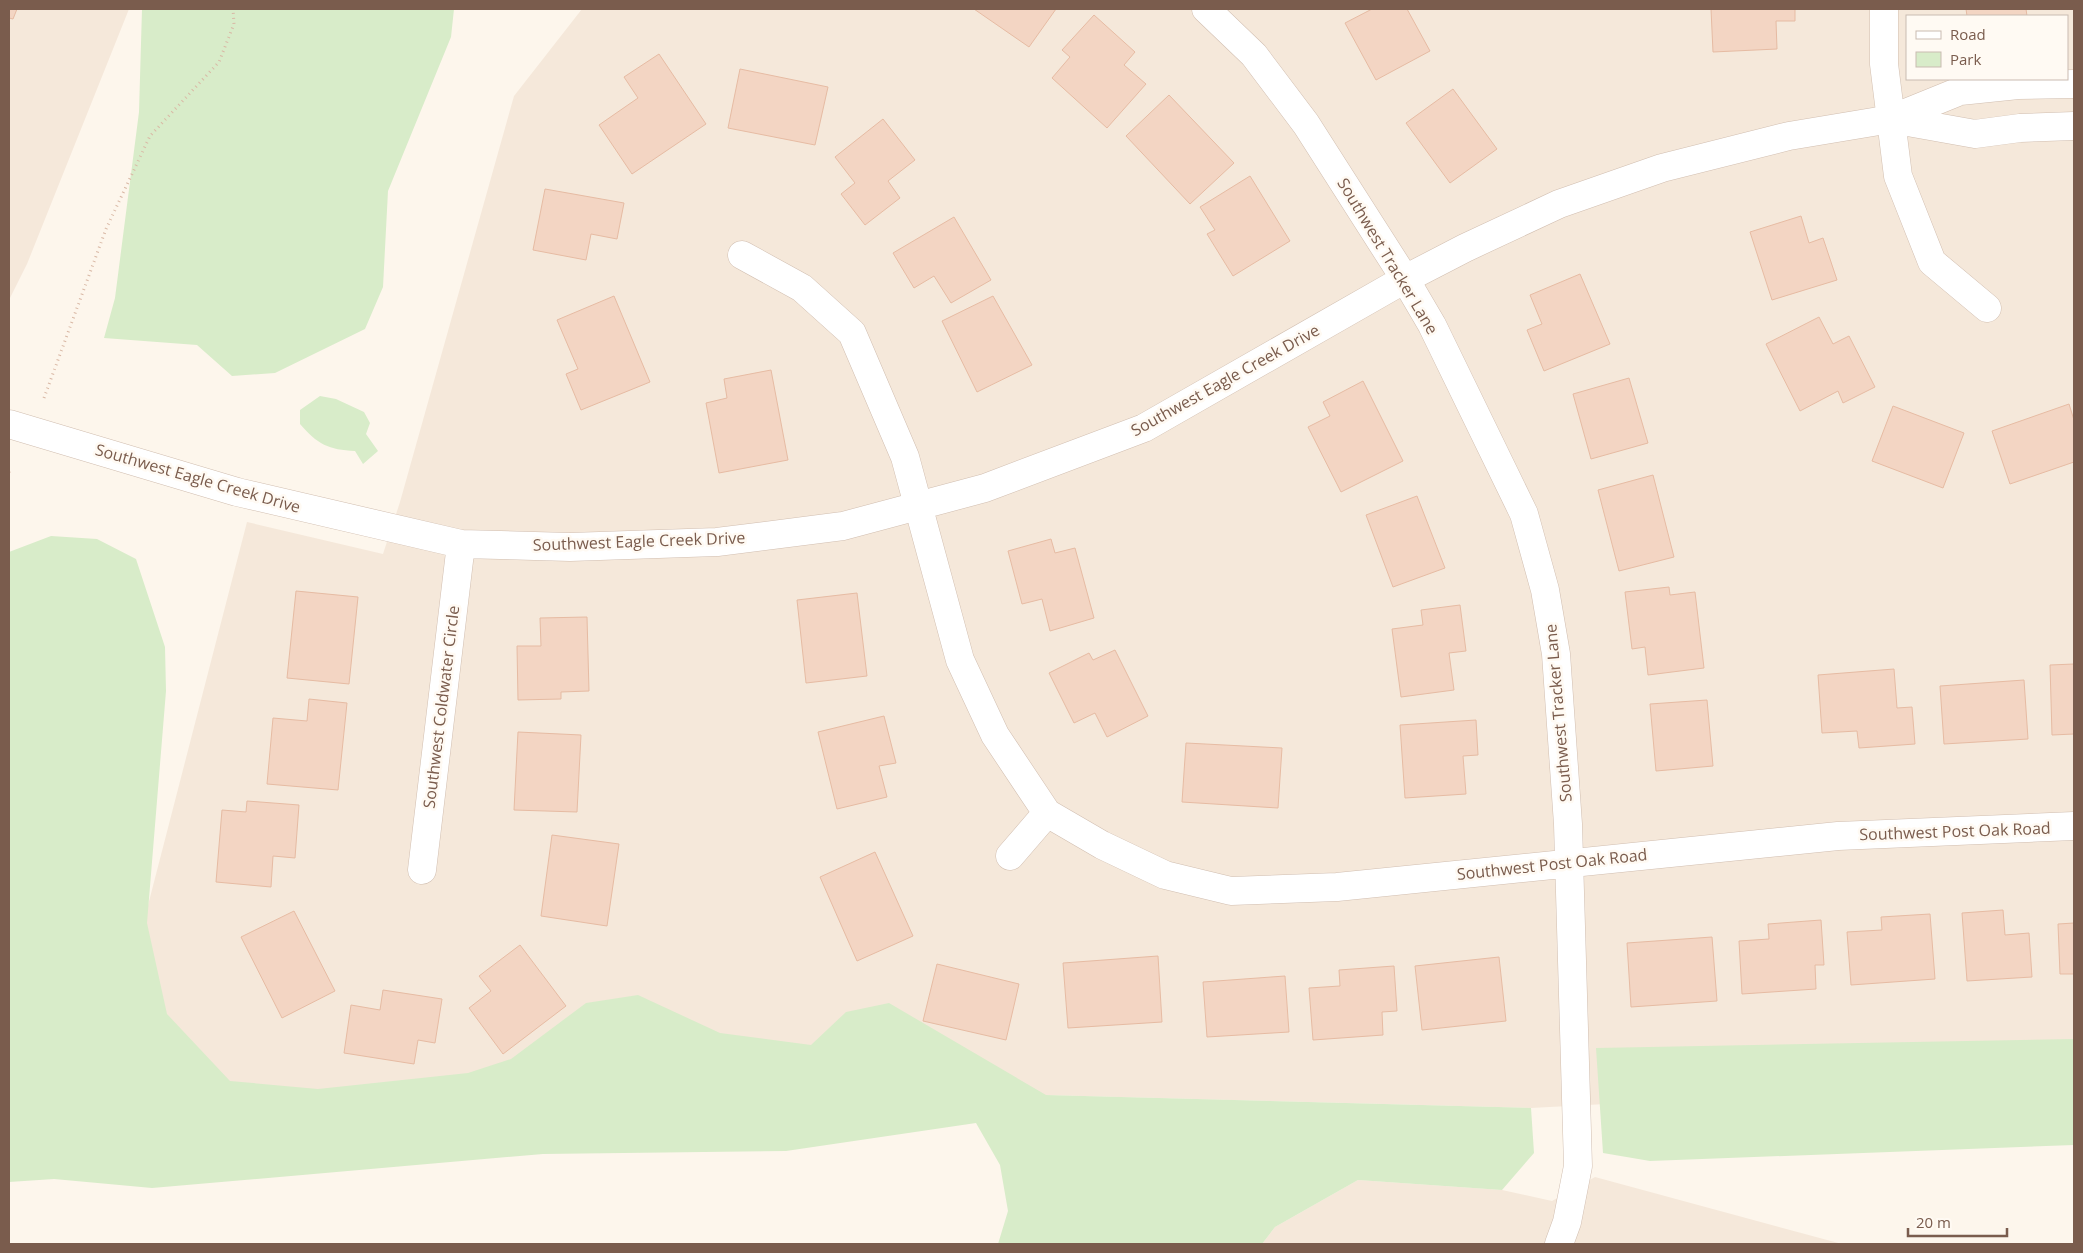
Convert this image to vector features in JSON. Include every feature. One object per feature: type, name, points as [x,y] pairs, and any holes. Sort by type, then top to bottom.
[{"type":"street","name":"Southwest Tracker Lane","points":[[1206,9],[1254,54],[1300,116],[1406,279],[1432,325],[1524,514],[1545,590],[1556,654],[1568,824],[1578,1166],[1567,1222],[1560,1244]]},
{"type":"street","points":[[1884,9],[1884,64],[1898,176],[1932,262],[1986,308]]},
{"type":"street","name":"Southwest Eagle Creek Drive","points":[[9,424],[237,492],[461,544],[570,547],[717,542],[843,526],[985,488],[1144,428],[1406,279],[1465,248],[1560,204],[1662,168],[1789,136],[1891,119],[1960,91],[2018,85],[2074,84]]},
{"type":"street","name":"Southwest Eagle Creek Drive","points":[[1891,119],[1975,134],[2020,128],[2074,126]]},
{"type":"street","name":"Southwest Post Oak Road","points":[[742,255],[802,288],[852,333],[905,457],[920,506],[960,660],[995,735],[1047,813],[1102,845],[1165,875],[1231,891],[1337,887],[1838,836],[2074,826]]},
{"type":"street","name":"Southwest Coldwater Circle","points":[[422,870],[461,544]]},
{"type":"street","points":[[1010,856],[1047,813]]},
{"type":"path","points":[[44,398],[106,229],[150,136],[220,62],[234,24],[233,9]]},
{"type":"shaded area","points":[[9,9],[129,9],[27,264],[9,300]]},
{"type":"shaded area","points":[[582,9],[2074,9],[2074,1079],[1531,1108],[1046,1095],[214,1125],[123,1002],[247,522],[383,554],[400,502],[514,96]]},
{"type":"shaded area","points":[[1595,1177],[1842,1244],[1262,1244],[1275,1227],[1358,1180],[1502,1190],[1552,1201]]},
{"type":"green space","points":[[142,9],[454,9],[451,37],[388,191],[383,287],[365,329],[275,373],[232,376],[197,345],[104,338],[115,298],[139,112]]},
{"type":"green space","points":[[320,396],[336,399],[364,412],[370,423],[366,434],[378,451],[363,464],[355,451],[324,445],[312,437],[300,424],[300,410]]},
{"type":"green space","points":[[51,536],[97,539],[136,559],[165,647],[166,691],[147,923],[167,1014],[230,1081],[318,1089],[468,1073],[511,1059],[586,1003],[638,995],[720,1033],[811,1045],[846,1012],[889,1003],[1046,1095],[1531,1108],[1534,1153],[1502,1190],[1358,1180],[1275,1227],[1262,1244],[998,1244],[1008,1211],[1000,1165],[976,1123],[786,1151],[543,1154],[152,1188],[54,1179],[9,1182],[9,552]]},
{"type":"green space","points":[[2074,1039],[2074,1145],[1650,1161],[1603,1153],[1596,1048]]},
{"type":"building","points":[[9,9],[17,9],[13,19],[9,18]]},
{"type":"building","points":[[974,9],[1056,9],[1029,47]]},
{"type":"building","points":[[1372,9],[1407,9],[1430,51],[1376,80],[1345,23]]},
{"type":"building","points":[[1711,9],[1795,9],[1795,21],[1776,21],[1777,49],[1713,52]]},
{"type":"building","points":[[1966,9],[2026,9],[2027,15],[1967,15]]},
{"type":"building","points":[[1094,15],[1135,52],[1124,65],[1146,84],[1107,128],[1052,78],[1070,57],[1062,50]]},
{"type":"building","points":[[659,54],[706,124],[632,174],[599,125],[638,98],[624,77]]},
{"type":"building","points":[[740,69],[828,87],[815,145],[728,128]]},
{"type":"building","points":[[1453,89],[1497,149],[1450,183],[1406,123]]},
{"type":"building","points":[[1169,95],[1234,163],[1190,204],[1126,136]]},
{"type":"building","points":[[883,119],[915,160],[888,181],[900,198],[865,225],[841,194],[855,183],[835,157]]},
{"type":"building","points":[[1250,176],[1290,241],[1233,276],[1207,234],[1215,230],[1200,207]]},
{"type":"building","points":[[545,189],[624,203],[617,239],[591,234],[586,260],[533,250]]},
{"type":"building","points":[[1801,216],[1809,243],[1823,238],[1837,280],[1772,300],[1750,232]]},
{"type":"building","points":[[954,217],[991,280],[951,303],[934,276],[914,288],[893,253]]},
{"type":"building","points":[[1580,274],[1610,344],[1544,371],[1527,330],[1542,324],[1530,295]]},
{"type":"building","points":[[614,296],[650,382],[581,410],[566,374],[578,369],[557,320]]},
{"type":"building","points":[[993,296],[1032,365],[977,392],[942,321]]},
{"type":"building","points":[[1819,317],[1833,344],[1849,336],[1875,387],[1843,403],[1838,391],[1800,411],[1766,344]]},
{"type":"building","points":[[771,370],[788,460],[719,473],[706,403],[727,398],[724,379]]},
{"type":"building","points":[[1629,378],[1648,443],[1591,459],[1573,394]]},
{"type":"building","points":[[1363,381],[1403,461],[1341,492],[1308,427],[1330,416],[1323,402]]},
{"type":"building","points":[[2069,404],[2074,420],[2074,462],[2010,484],[1992,431]]},
{"type":"building","points":[[1893,406],[1964,433],[1943,488],[1872,461]]},
{"type":"building","points":[[1653,475],[1674,557],[1619,571],[1598,490]]},
{"type":"building","points":[[1417,496],[1445,568],[1393,587],[1366,515]]},
{"type":"building","points":[[1051,539],[1055,553],[1075,548],[1094,618],[1050,631],[1042,599],[1022,604],[1008,551]]},
{"type":"building","points":[[1669,587],[1670,595],[1695,592],[1704,668],[1648,675],[1645,647],[1632,649],[1625,592]]},
{"type":"building","points":[[296,591],[358,597],[349,684],[287,678]]},
{"type":"building","points":[[857,593],[867,676],[806,683],[797,600]]},
{"type":"building","points":[[1460,605],[1466,651],[1449,653],[1454,690],[1401,697],[1392,629],[1423,625],[1421,610]]},
{"type":"building","points":[[587,617],[589,691],[561,692],[561,699],[518,700],[517,646],[541,646],[540,618]]},
{"type":"building","points":[[1115,650],[1148,716],[1107,737],[1095,713],[1074,723],[1049,673],[1089,653],[1093,660]]},
{"type":"building","points":[[2074,664],[2074,734],[2052,735],[2050,665]]},
{"type":"building","points":[[1894,669],[1897,708],[1912,707],[1915,744],[1859,748],[1857,731],[1822,733],[1818,675]]},
{"type":"building","points":[[2024,680],[2028,739],[1944,744],[1940,686]]},
{"type":"building","points":[[309,699],[347,703],[338,790],[267,784],[273,718],[307,721]]},
{"type":"building","points":[[1707,700],[1713,766],[1656,771],[1650,704]]},
{"type":"building","points":[[884,716],[896,763],[879,766],[887,797],[837,809],[818,732]]},
{"type":"building","points":[[1476,720],[1478,755],[1463,756],[1466,794],[1405,798],[1400,725]]},
{"type":"building","points":[[518,732],[581,735],[577,812],[514,810]]},
{"type":"building","points":[[1186,743],[1282,748],[1278,808],[1182,802]]},
{"type":"building","points":[[247,801],[299,805],[295,858],[273,856],[271,887],[216,882],[222,810],[246,812]]},
{"type":"building","points":[[552,835],[619,844],[607,926],[541,916]]},
{"type":"building","points":[[875,852],[913,936],[857,961],[820,877]]},
{"type":"building","points":[[2003,910],[2005,935],[2029,933],[2032,977],[1967,981],[1962,913]]},
{"type":"building","points":[[294,911],[335,991],[282,1018],[241,937]]},
{"type":"building","points":[[1930,914],[1935,979],[1851,985],[1847,932],[1882,930],[1881,917]]},
{"type":"building","points":[[1821,920],[1824,965],[1815,965],[1816,989],[1742,994],[1739,941],[1769,939],[1768,924]]},
{"type":"building","points":[[2074,923],[2074,974],[2060,974],[2058,924]]},
{"type":"building","points":[[1712,937],[1717,1001],[1631,1007],[1627,943]]},
{"type":"building","points":[[520,945],[566,1006],[503,1054],[469,1008],[491,991],[479,976]]},
{"type":"building","points":[[1158,956],[1162,1022],[1068,1028],[1063,963]]},
{"type":"building","points":[[1499,957],[1506,1021],[1422,1030],[1415,966]]},
{"type":"building","points":[[937,964],[1019,984],[1006,1040],[923,1021]]},
{"type":"building","points":[[1394,966],[1397,1011],[1382,1012],[1383,1035],[1313,1040],[1309,988],[1340,986],[1339,970]]},
{"type":"building","points":[[1285,976],[1289,1032],[1207,1037],[1203,982]]},
{"type":"building","points":[[383,990],[442,999],[435,1043],[418,1040],[414,1064],[344,1053],[351,1005],[380,1010]]}]
